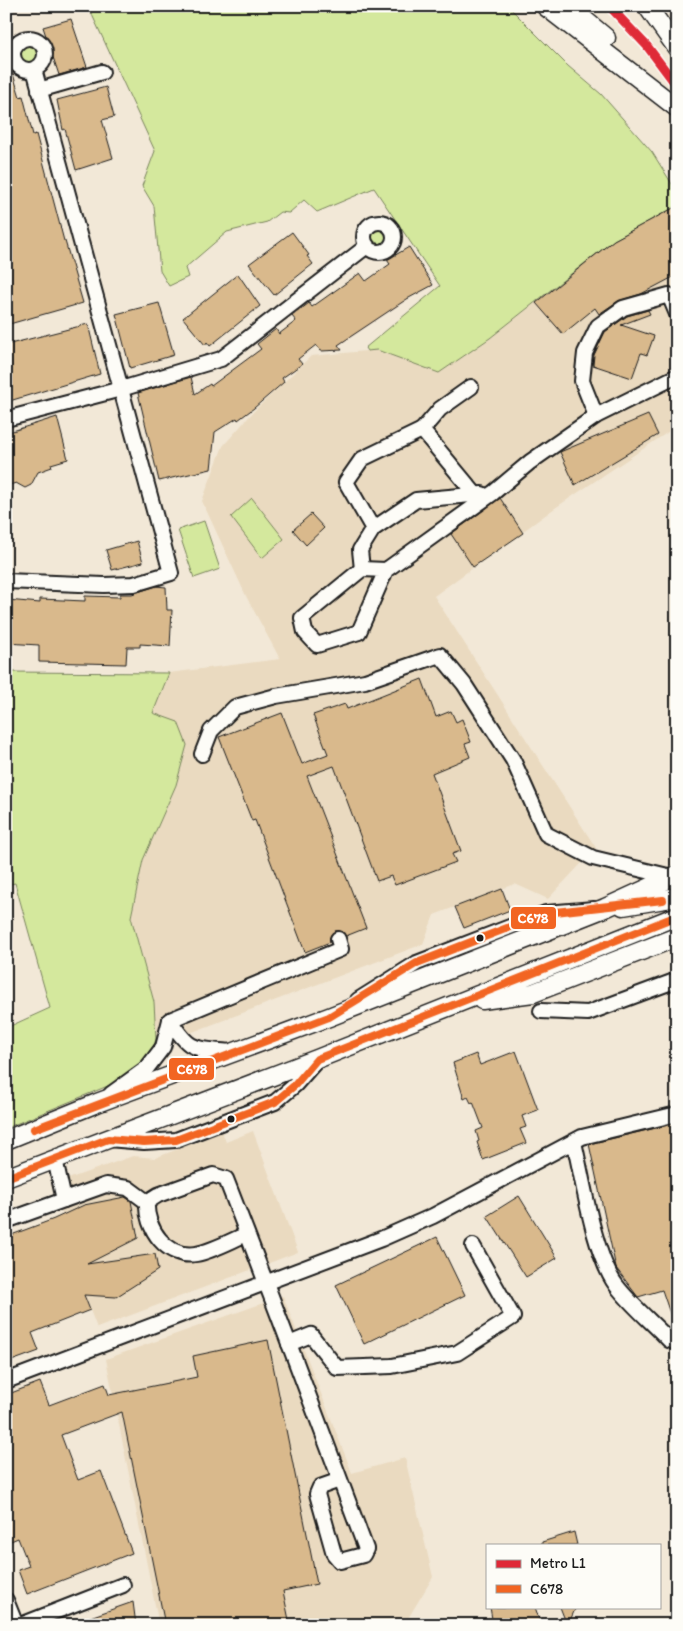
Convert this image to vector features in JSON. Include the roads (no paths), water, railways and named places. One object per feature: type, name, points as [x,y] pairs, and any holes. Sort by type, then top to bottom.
[{"type":"main road","points":[[545,6],[676,107]]},
{"type":"main road","points":[[568,6],[625,53],[676,107]]},
{"type":"main road","points":[[640,6],[674,45]]},
{"type":"main road","points":[[647,6],[674,45]]},
{"type":"main road","points":[[6,1140],[97,1103],[329,1017],[604,908],[674,876]]},
{"type":"main road","points":[[604,908],[677,897]]},
{"type":"main road","points":[[6,1178],[318,1059],[677,916]]},
{"type":"main road","points":[[462,1002],[533,992],[677,937]]},
{"type":"street","points":[[6,581],[104,585],[134,584],[171,574],[34,69]]},
{"type":"street","points":[[40,90],[102,72]]},
{"type":"street","points":[[6,419],[121,389],[221,359],[367,246]]},
{"type":"street","points":[[596,416],[582,381],[585,353],[598,326],[623,308],[669,295],[677,314]]},
{"type":"street","points":[[386,570],[362,569],[302,618],[305,632],[317,645],[359,632],[386,570],[493,493],[530,462],[596,416],[677,376]]},
{"type":"street","points":[[373,529],[346,482],[362,459],[422,430],[440,409],[471,387]]},
{"type":"street","points":[[422,430],[475,494]]},
{"type":"street","points":[[362,569],[360,550],[373,529],[416,500],[493,493]]},
{"type":"street","points":[[202,754],[211,731],[234,707],[276,696],[365,681],[440,655],[464,684],[513,760],[546,834],[593,858],[674,876]]},
{"type":"street","points":[[170,1020],[341,949],[338,939]]},
{"type":"street","points":[[540,1011],[588,1013],[677,980]]},
{"type":"street","points":[[170,1020],[182,1040],[193,1047],[233,1052]]},
{"type":"street","points":[[97,1103],[147,1068],[163,1047],[170,1020]]},
{"type":"street","points":[[108,1139],[144,1142],[176,1140],[185,1137],[275,1102],[295,1085],[318,1059]]},
{"type":"street","points":[[6,1381],[266,1284],[433,1216],[582,1138],[677,1114]]},
{"type":"street","points":[[574,1142],[601,1255],[610,1274],[617,1285],[669,1340],[677,1343]]},
{"type":"street","points":[[55,1159],[64,1200]]},
{"type":"street","points":[[247,1234],[196,1254],[175,1252],[155,1235],[146,1215],[147,1202],[158,1194],[213,1175],[226,1179],[290,1344],[366,1549],[363,1556],[340,1561],[334,1554],[317,1494],[320,1487],[340,1480]]},
{"type":"street","points":[[6,1221],[106,1185],[128,1188],[147,1202]]},
{"type":"street","points":[[290,1344],[311,1335],[336,1368],[392,1366],[457,1353],[513,1317],[473,1246]]},
{"type":"street","points":[[21,1625],[123,1585]]},
{"type":"street","points":[[6,1600],[16,1625]]},
{"type":"metro line","name":"L1","points":[[609,6],[647,46],[677,86]]}]
